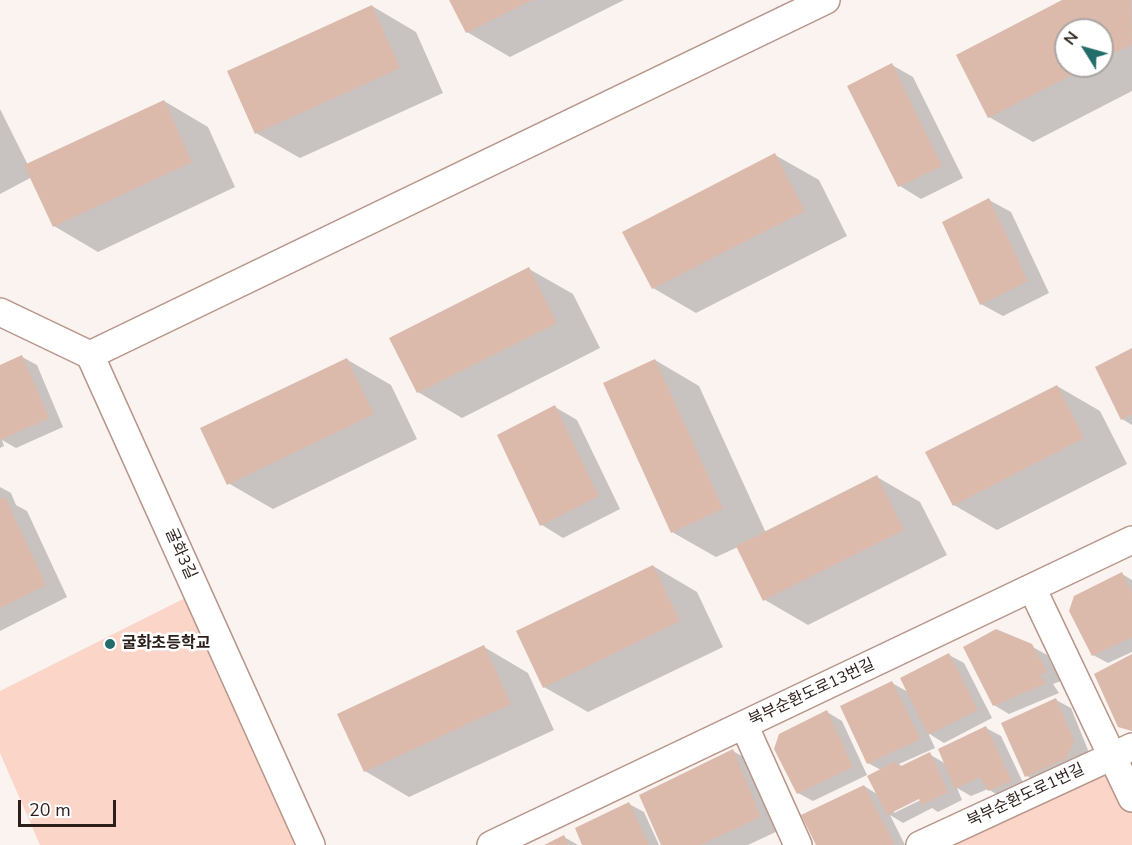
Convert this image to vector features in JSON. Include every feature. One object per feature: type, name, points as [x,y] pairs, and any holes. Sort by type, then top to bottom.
[{"type":"street","points":[[0,312],[90,356],[826,0]]},
{"type":"street","name":"굴화3길","points":[[90,356],[311,845]]},
{"type":"street","name":"북부순환도로13번길","points":[[491,845],[1132,540]]},
{"type":"street","points":[[1032,588],[1122,752],[1132,798]]},
{"type":"street","points":[[744,725],[798,845]]},
{"type":"street","name":"북부순환도로1번길","points":[[920,845],[1122,752]]},
{"type":"shaded area","points":[[197,592],[311,845],[40,845],[0,753],[0,691]]},
{"type":"shaded area","points":[[1112,756],[1132,798],[1132,845],[920,845]]},
{"type":"building","points":[[449,0],[532,0],[466,33]]},
{"type":"building","points":[[1062,0],[1131,0],[1132,44],[1114,53],[1114,18],[1054,18],[1054,78],[1066,78],[988,118],[956,55]]},
{"type":"building","points":[[372,5],[400,68],[255,134],[227,71]]},
{"type":"building","points":[[892,63],[942,166],[898,187],[847,86]]},
{"type":"building","points":[[164,100],[192,162],[53,227],[24,165]]},
{"type":"building","points":[[775,153],[805,211],[652,289],[622,232]]},
{"type":"building","points":[[989,198],[1028,281],[980,305],[942,222]]},
{"type":"building","points":[[529,267],[557,323],[417,393],[389,338]]},
{"type":"building","points":[[1132,348],[1132,414],[1121,420],[1095,367]]},
{"type":"building","points":[[22,355],[49,418],[0,440],[0,365]]},
{"type":"building","points":[[347,358],[374,414],[227,485],[200,428]]},
{"type":"building","points":[[655,359],[723,509],[671,533],[603,383]]},
{"type":"building","points":[[1057,385],[1084,438],[953,506],[925,452]]},
{"type":"building","points":[[555,405],[599,496],[540,526],[497,435]]},
{"type":"building","points":[[877,475],[904,530],[763,601],[736,546]]},
{"type":"building","points":[[5,497],[46,585],[0,608],[0,499]]},
{"type":"building","points":[[653,565],[680,621],[543,688],[516,631]]},
{"type":"building","points":[[1122,572],[1132,594],[1132,637],[1092,656],[1069,611],[1074,596]]},
{"type":"building","points":[[996,629],[1032,644],[1047,672],[1040,675],[1045,684],[993,706],[963,647]]},
{"type":"building","points":[[484,645],[511,704],[364,772],[337,714]]},
{"type":"building","points":[[949,653],[978,710],[928,735],[900,678]]},
{"type":"building","points":[[1132,654],[1132,731],[1118,727],[1094,674]]},
{"type":"building","points":[[892,681],[921,739],[867,764],[840,706]]},
{"type":"building","points":[[1056,698],[1074,741],[1067,758],[1025,777],[1001,723]]},
{"type":"building","points":[[827,710],[853,767],[797,794],[774,749],[779,734]]},
{"type":"building","points":[[986,726],[1012,781],[988,791],[980,777],[955,789],[938,749]]},
{"type":"building","points":[[733,749],[761,817],[700,845],[661,845],[639,795]]},
{"type":"building","points":[[930,752],[948,792],[922,805],[919,799],[887,815],[867,776],[896,761],[899,767]]},
{"type":"building","points":[[864,785],[895,845],[816,845],[801,815]]},
{"type":"building","points":[[629,802],[649,845],[582,845],[575,828]]},
{"type":"building","points":[[564,835],[569,845],[544,845]]},
{"type":"place","name":"굴화초등학교","points":[[110,644]]}]
